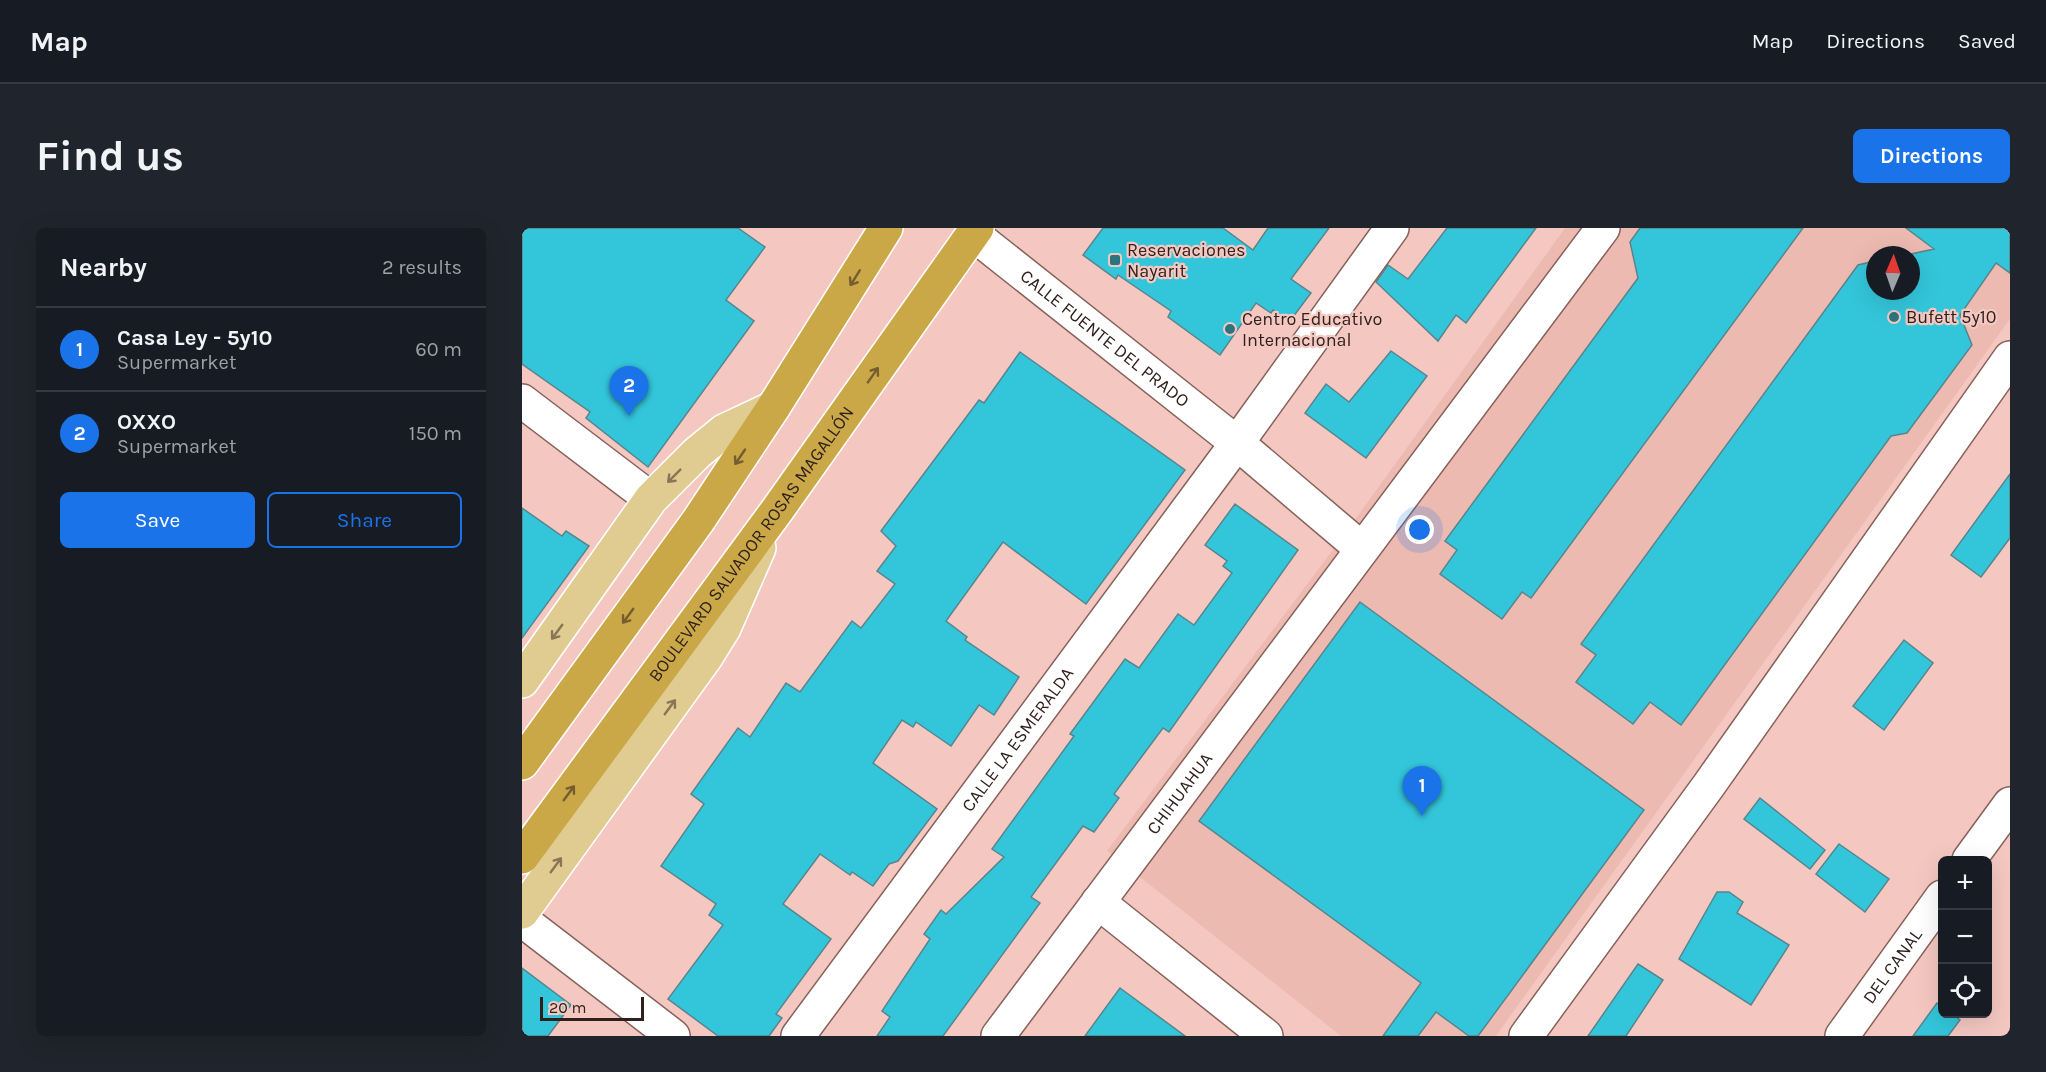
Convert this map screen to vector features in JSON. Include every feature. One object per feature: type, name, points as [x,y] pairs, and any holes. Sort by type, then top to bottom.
[{"type":"highway","points":[[522,763],[698,521],[773,408],[886,228]]},
{"type":"highway","name":"BOULEVARD SALVADOR ROSAS MAGALLÓN","points":[[522,857],[778,509],[975,231]]},
{"type":"main road","points":[[522,681],[651,499],[697,453],[724,431],[773,408]]},
{"type":"main road","points":[[522,912],[706,657],[724,628],[778,509]]},
{"type":"street","name":"CALLE LA ESMERALDA","points":[[798,1036],[1237,443],[1392,228]]},
{"type":"street","name":"CHIHUAHUA","points":[[998,1036],[1603,228]]},
{"type":"street","name":"CALLE FUENTE DEL PRADO","points":[[975,231],[1237,443],[1362,549]]},
{"type":"street","points":[[1526,1036],[1709,785],[2010,358]]},
{"type":"street","points":[[522,401],[651,499]]},
{"type":"street","points":[[1973,856],[2010,804]]},
{"type":"street","points":[[1098,902],[1250,1032]]},
{"type":"street","name":"DEL CANAL","points":[[1842,1036],[1938,903]]},
{"type":"street","points":[[522,920],[673,1036]]},
{"type":"shaded area","points":[[1565,228],[2010,228],[2010,319],[1496,1036],[1341,1036],[1107,851],[1344,535]]},
{"type":"building","points":[[522,228],[738,228],[765,247],[726,300],[754,321],[648,467],[586,418],[590,412],[522,364]]},
{"type":"building","points":[[1103,228],[1223,228],[1253,250],[1268,228],[1329,228],[1291,279],[1311,293],[1290,321],[1273,310],[1271,313],[1256,303],[1220,355],[1168,317],[1171,311],[1118,275],[1116,279],[1083,255]]},
{"type":"building","points":[[1447,228],[1536,228],[1466,323],[1456,315],[1438,341],[1376,282],[1388,265],[1408,279]]},
{"type":"building","points":[[1640,228],[1803,228],[1531,598],[1522,592],[1502,619],[1440,574],[1457,550],[1445,541],[1638,278],[1630,242]]},
{"type":"building","points":[[1906,228],[2010,228],[2010,273],[1996,263],[1960,315],[1972,345],[1907,433],[1891,436],[1681,725],[1650,702],[1633,724],[1576,682],[1596,655],[1581,644],[1858,265],[1866,263],[1866,300],[1920,300],[1920,252],[1934,249]]},
{"type":"building","points":[[1391,351],[1427,376],[1366,458],[1305,413],[1326,384],[1349,402]]},
{"type":"building","points":[[1020,352],[1185,470],[1086,604],[1003,542],[946,621],[967,637],[965,640],[1019,677],[994,715],[979,705],[951,746],[916,722],[913,727],[902,720],[873,763],[937,809],[898,861],[889,864],[873,886],[852,872],[850,875],[820,854],[783,904],[831,939],[776,1014],[782,1018],[769,1036],[718,1036],[668,999],[723,925],[709,915],[716,904],[661,866],[704,804],[691,794],[738,728],[750,737],[786,683],[800,692],[852,621],[861,628],[895,584],[877,571],[896,546],[881,531],[979,400],[984,403]]},
{"type":"building","points":[[2010,474],[2010,538],[1981,577],[1951,555]]},
{"type":"building","points":[[1235,504],[1298,550],[1169,732],[1163,728],[1114,794],[1119,798],[1094,832],[1083,826],[1031,897],[1040,903],[943,1036],[877,1036],[890,1017],[882,1011],[930,939],[924,934],[941,910],[946,914],[1004,857],[992,849],[1074,736],[1070,734],[1125,659],[1139,668],[1178,614],[1194,625],[1232,573],[1223,566],[1227,561],[1205,545]]},
{"type":"building","points":[[522,508],[562,536],[566,531],[589,546],[522,638]]},
{"type":"building","points":[[1360,602],[1644,810],[1478,1036],[1469,1036],[1436,1012],[1418,1036],[1383,1036],[1421,983],[1199,821]]},
{"type":"building","points":[[1904,640],[1933,663],[1884,730],[1853,706]]},
{"type":"building","points":[[1760,798],[1825,850],[1810,869],[1744,819]]},
{"type":"building","points":[[1839,844],[1889,879],[1865,912],[1816,874]]},
{"type":"building","points":[[1717,892],[1729,892],[1743,902],[1737,913],[1789,945],[1751,1005],[1679,959]]},
{"type":"building","points":[[1638,964],[1663,980],[1626,1036],[1588,1036]]},
{"type":"building","points":[[522,968],[571,1005],[548,1036],[522,1036]]},
{"type":"building","points":[[1120,988],[1185,1036],[1085,1036]]},
{"type":"building","points":[[1937,1003],[1938,1018],[1960,1020],[1948,1036],[1913,1036]]},
{"type":"place","name":"Reservaciones Nayarit","points":[[1115,260]]},
{"type":"place","name":"Bufett 5y10","points":[[1894,317]]},
{"type":"place","name":"Centro Educativo Internacional","points":[[1230,329]]},
{"type":"place","name":"OXXO","points":[[629,416]]},
{"type":"place","name":"Casa Ley - 5y10","points":[[1422,816]]}]
